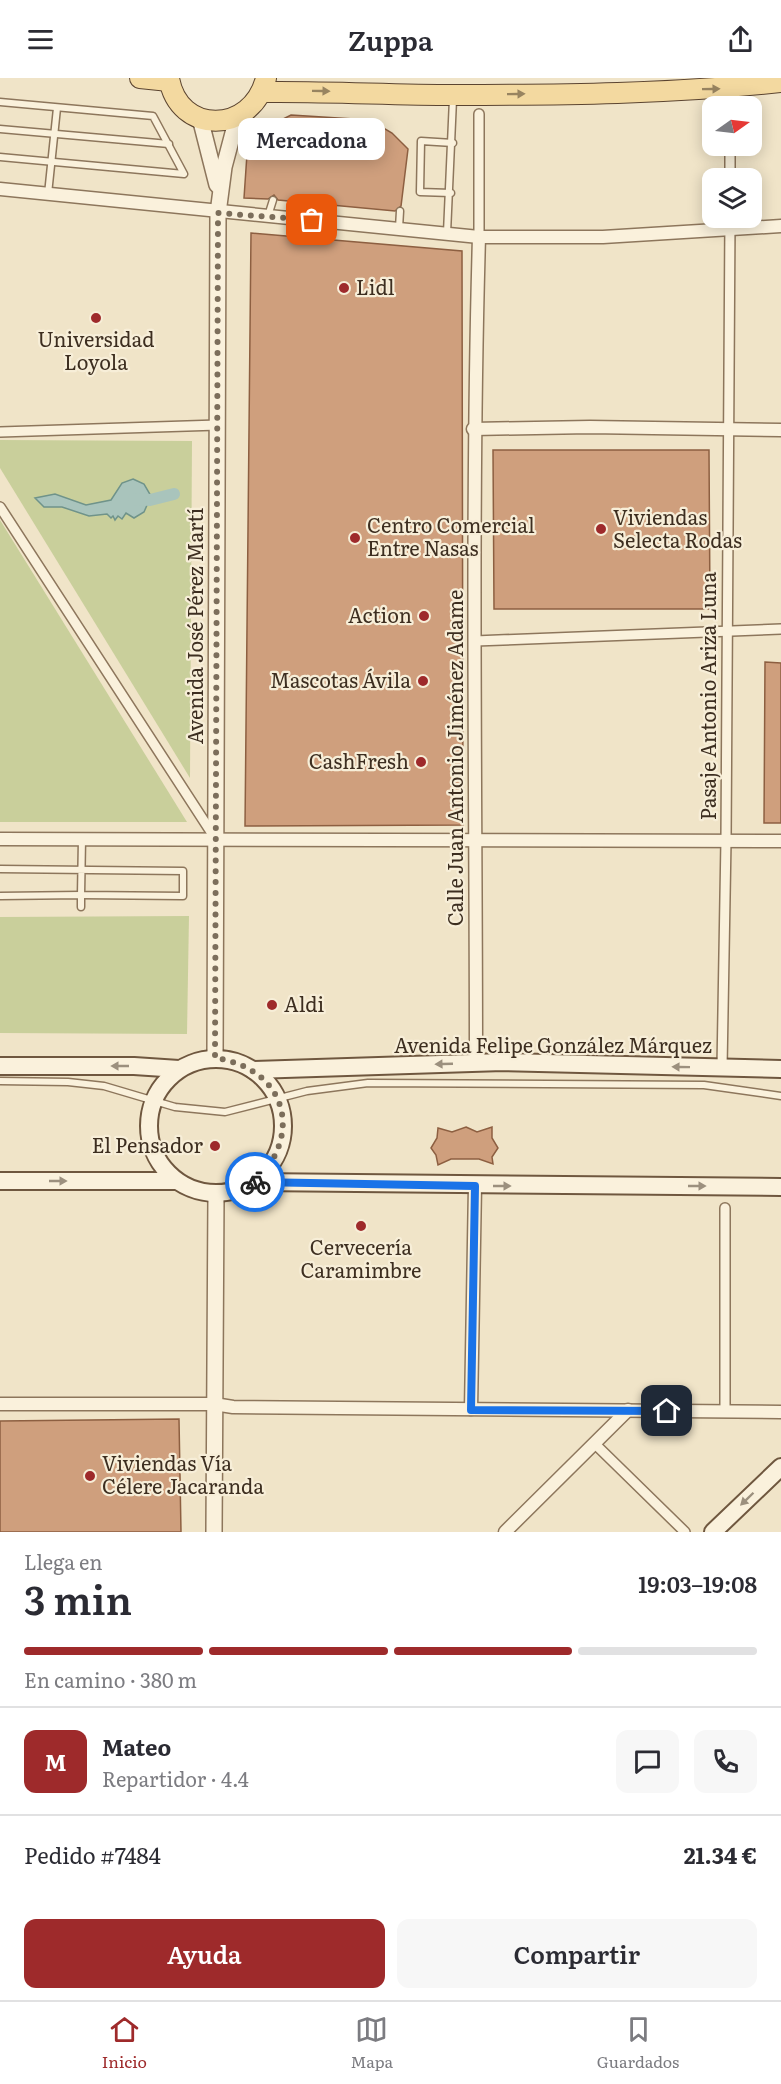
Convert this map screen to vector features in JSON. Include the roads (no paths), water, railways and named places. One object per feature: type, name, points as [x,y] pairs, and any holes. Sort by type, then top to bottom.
[{"type":"main road","points":[[140,78],[169,80],[182,106],[200,118],[216,122],[237,118],[251,108],[264,85],[315,91],[453,95],[722,89],[781,82]]},
{"type":"main road","points":[[215,1058],[235,1061],[253,1070],[269,1084],[278,1100],[284,1126],[280,1148],[270,1167],[254,1182],[239,1190],[216,1195],[190,1189],[176,1181],[160,1166],[151,1146],[148,1125],[153,1100],[163,1084],[179,1070],[196,1061],[215,1058]]},
{"type":"main road","name":"Avenida Felipe González Márquez","points":[[253,1070],[476,1063],[781,1069]]},
{"type":"main road","points":[[0,1066],[134,1066],[179,1070]]},
{"type":"main road","points":[[0,1181],[176,1181]]},
{"type":"main road","points":[[254,1182],[475,1186],[781,1186]]},
{"type":"main road","points":[[713,1532],[781,1467]]},
{"type":"street","points":[[479,114],[479,237]]},
{"type":"street","name":"Avenida José Pérez Martí","points":[[200,118],[219,194]]},
{"type":"street","name":"Avenida José Pérez Martí","points":[[215,1058],[218,213],[219,194],[237,118]]},
{"type":"street","points":[[0,189],[218,213],[479,237],[603,237],[702,227]]},
{"type":"street","points":[[762,225],[781,226]]},
{"type":"street","name":"Pasaje Antonio Ariza Luna","points":[[722,1068],[726,840],[730,228]]},
{"type":"street","name":"Calle Juan Antonio Jiménez Adame","points":[[476,1063],[473,429],[479,237]]},
{"type":"street","points":[[0,432],[218,425]]},
{"type":"street","points":[[473,429],[590,426],[781,429]]},
{"type":"street","points":[[0,507],[216,840]]},
{"type":"street","points":[[475,641],[781,628]]},
{"type":"street","points":[[0,839],[781,841]]},
{"type":"street","points":[[471,1410],[475,1186]]},
{"type":"street","points":[[214,1532],[216,1195]]},
{"type":"street","points":[[725,1208],[725,1406]]},
{"type":"street","points":[[0,1404],[214,1404],[233,1407],[781,1412]]},
{"type":"street","points":[[505,1532],[628,1410]]},
{"type":"street","points":[[594,1443],[685,1532]]},
{"type":"lane","points":[[447,233],[453,143],[453,95]]},
{"type":"lane","points":[[0,102],[153,116],[184,174],[0,157]]},
{"type":"lane","points":[[48,194],[57,108]]},
{"type":"lane","points":[[0,129],[169,144]]},
{"type":"lane","points":[[450,193],[420,192],[421,141],[453,143]]},
{"type":"lane","points":[[268,216],[273,200]]},
{"type":"lane","points":[[399,228],[400,211]]},
{"type":"lane","points":[[81,907],[82,839]]},
{"type":"lane","points":[[0,869],[183,871],[183,896],[0,896]]},
{"type":"lane","points":[[0,1082],[68,1082],[104,1086],[200,1112],[225,1112],[306,1091],[368,1083],[704,1085],[781,1096]]},
{"type":"water","points":[[133,479],[144,484],[151,496],[144,512],[134,518],[126,513],[122,519],[118,516],[115,520],[113,516],[111,518],[107,514],[89,516],[62,507],[44,507],[35,498],[55,494],[86,505],[111,500],[122,483]]},
{"type":"waterway","points":[[134,499],[150,500],[174,494]]},
{"type":"place","name":"Mercadona","points":[[312,220]]},
{"type":"place","name":"Lidl","points":[[344,288]]},
{"type":"place","name":"Universidad Loyola","points":[[96,318]]},
{"type":"place","name":"Viviendas Selecta Rodas","points":[[601,529]]},
{"type":"place","name":"Centro Comercial Entre Nasas","points":[[355,538]]},
{"type":"place","name":"Action","points":[[424,616]]},
{"type":"place","name":"Mascotas Ávila","points":[[423,681]]},
{"type":"place","name":"CashFresh","points":[[421,762]]},
{"type":"place","name":"Aldi","points":[[272,1005]]},
{"type":"place","name":"El Pensador","points":[[215,1146]]},
{"type":"place","name":"Cervecería Caramimbre","points":[[361,1226]]},
{"type":"place","name":"Viviendas Vía Célere Jacaranda","points":[[90,1476]]}]
